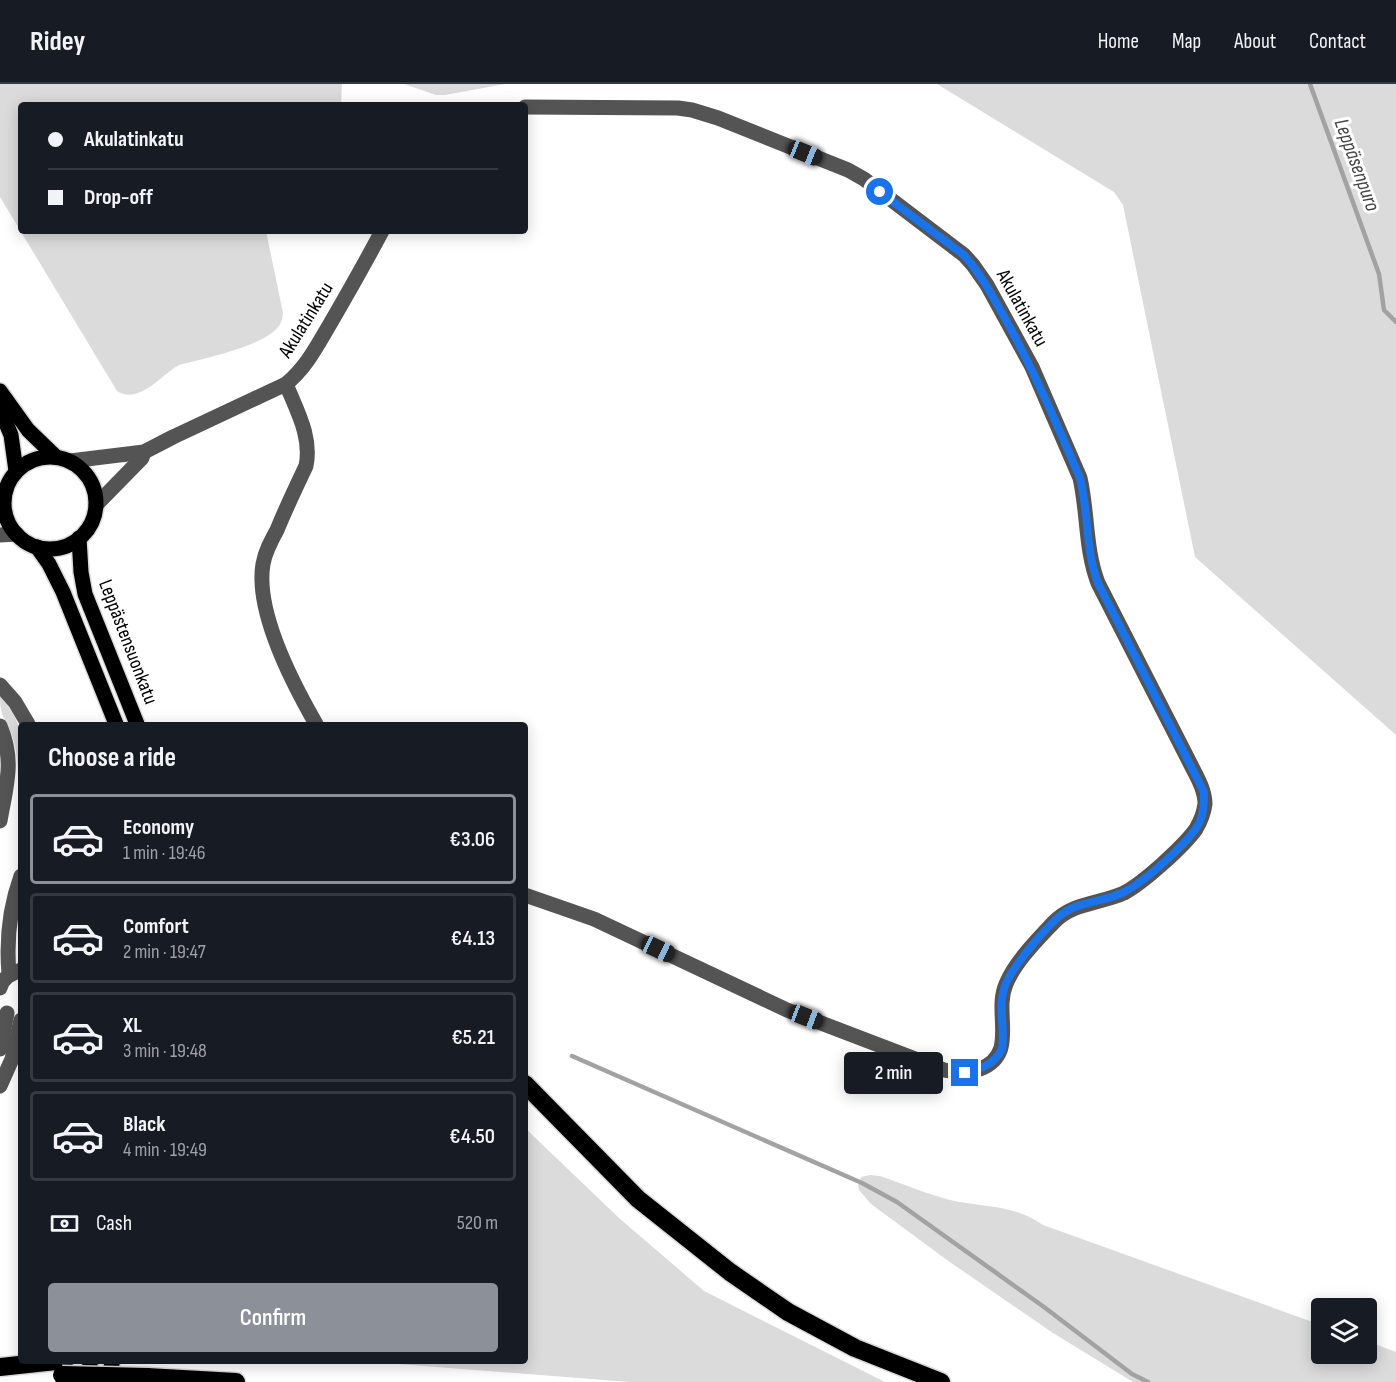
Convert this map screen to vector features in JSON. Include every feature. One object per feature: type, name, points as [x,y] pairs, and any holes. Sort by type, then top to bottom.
[{"type":"highway","points":[[528,1087],[638,1199],[730,1272],[788,1312],[855,1348],[941,1382]]},
{"type":"highway","points":[[0,1367],[64,1367],[147,1377],[236,1382]]},
{"type":"highway","points":[[0,1373],[64,1367]]},
{"type":"main road","points":[[0,391],[28,430],[63,459],[81,469],[90,480],[95,492],[94,517],[88,529],[79,538],[60,548],[37,547],[26,542],[17,534],[6,514],[3,493],[16,471],[35,459],[63,459]]},
{"type":"main road","points":[[0,409],[11,435],[16,471]]},
{"type":"main road","name":"Leppästensuonkatu","points":[[79,538],[85,594],[136,722]]},
{"type":"main road","name":"Leppästensuonkatu","points":[[37,547],[50,564],[63,592],[115,722]]},
{"type":"main road","points":[[86,1382],[90,1364]]},
{"type":"main road","points":[[107,1382],[111,1364]]},
{"type":"street","name":"Akulatinkatu","points":[[528,107],[678,108],[718,118],[848,170],[864,179],[964,255],[987,285],[1032,368],[1080,478],[1089,553],[1098,583],[1204,792],[1205,804],[1196,829],[1182,845],[1135,886],[1123,893],[1073,908],[1063,914],[1015,967],[1006,983],[1002,997],[1002,1049],[999,1056],[986,1066],[965,1073],[944,1070],[787,1010],[594,919],[528,896]]},
{"type":"street","name":"Akulatinkatu","points":[[63,459],[144,452],[286,384],[295,377],[309,359],[358,277],[380,234]]},
{"type":"street","points":[[286,384],[305,432],[308,454],[306,466],[265,555],[261,582],[264,602],[274,634],[300,696],[315,722]]},
{"type":"street","name":"Akulatinkatu","points":[[96,505],[142,458],[144,452]]},
{"type":"street","points":[[0,535],[17,534]]},
{"type":"street","points":[[0,685],[15,702],[27,722]]},
{"type":"street","points":[[0,726],[9,752],[9,766],[0,821]]},
{"type":"street","points":[[0,988],[2,982],[15,972],[4,924],[18,885]]},
{"type":"street","points":[[0,1049],[12,1013]]},
{"type":"street","points":[[0,1086],[12,1059],[12,1013]]},
{"type":"shaded area","points":[[0,84],[342,84],[341,102],[18,102],[18,227],[0,197]]},
{"type":"shaded area","points":[[404,84],[505,84],[436,95]]},
{"type":"shaded area","points":[[937,84],[1396,84],[1396,735],[1195,557],[1123,205],[1114,192]]},
{"type":"shaded area","points":[[22,234],[267,234],[283,313],[282,321],[275,330],[265,338],[235,350],[179,365],[142,392],[125,394],[117,391]]},
{"type":"shaded area","points":[[0,696],[18,724],[18,771],[13,738],[0,703]]},
{"type":"shaded area","points":[[528,1131],[619,1218],[704,1291],[885,1382],[630,1382],[398,1364],[528,1364]]},
{"type":"shaded area","points":[[880,1176],[950,1200],[1021,1213],[1043,1225],[1311,1321],[1311,1364],[1377,1364],[1377,1345],[1396,1352],[1396,1382],[1133,1382],[1053,1333],[871,1204],[859,1190],[861,1177]]},
{"type":"waterway","name":"Leppäsenpuro","points":[[1310,84],[1379,274],[1384,310],[1396,322]]},
{"type":"waterway","points":[[572,1056],[862,1183],[897,1202],[1044,1307],[1132,1374],[1148,1382]]},
{"type":"route","points":[[880,192],[964,255],[973,265],[987,285],[1032,368],[1080,478],[1093,571],[1204,792],[1205,804],[1201,819],[1196,829],[1182,845],[1135,886],[1123,893],[1073,908],[1063,914],[1015,967],[1006,983],[1000,1007],[1003,1042],[999,1056],[986,1066],[965,1073]]}]
